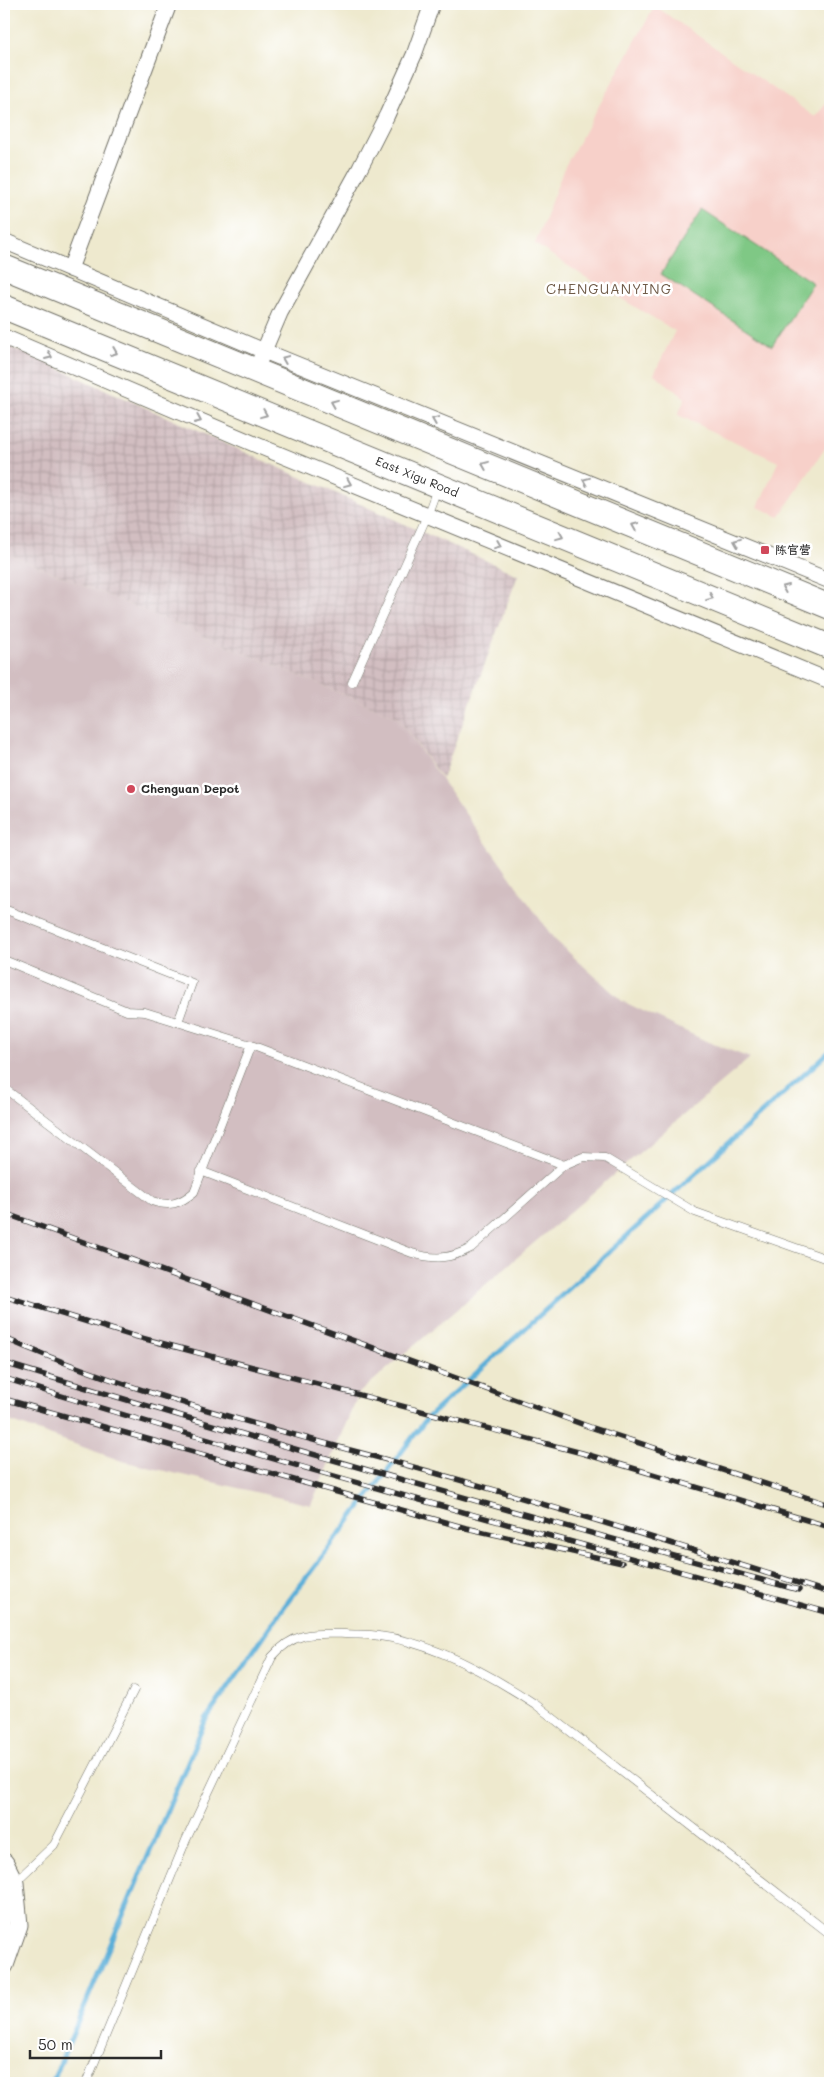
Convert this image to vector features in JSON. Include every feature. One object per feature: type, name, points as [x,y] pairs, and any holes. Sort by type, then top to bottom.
[{"type":"main road","points":[[4,267],[260,361],[830,607]]},
{"type":"main road","name":"East Xigu Road","points":[[4,307],[830,647]]},
{"type":"street","points":[[70,269],[168,4]]},
{"type":"street","points":[[260,361],[280,312],[355,177],[386,115],[414,55],[432,4]]},
{"type":"street","points":[[4,240],[70,269],[260,361],[830,581]]},
{"type":"street","points":[[4,337],[427,516],[830,681]]},
{"type":"street","points":[[4,1864],[14,1883],[18,1925],[4,1965]]},
{"type":"lane","points":[[352,682],[439,486]]},
{"type":"lane","points":[[4,909],[192,984],[178,1022]]},
{"type":"lane","points":[[4,960],[127,1011],[145,1012],[251,1045],[564,1165]]},
{"type":"lane","points":[[4,1088],[152,1201],[163,1205],[174,1204],[185,1200],[194,1192],[251,1045]]},
{"type":"lane","points":[[201,1171],[412,1253],[426,1258],[442,1258],[457,1255],[470,1248],[564,1165],[583,1157],[605,1158],[695,1212],[830,1260]]},
{"type":"lane","points":[[86,2083],[186,1840],[272,1657],[286,1642],[305,1634],[380,1636],[406,1642],[457,1660],[509,1687],[536,1704],[830,1934]]},
{"type":"lane","points":[[14,1883],[54,1845],[134,1690]]},
{"type":"shaded area","points":[[655,6],[815,117],[830,99],[830,441],[779,517],[758,507],[778,462],[678,415],[685,398],[654,374],[675,331],[582,275],[535,244],[564,168]]},
{"type":"shaded area","points":[[4,344],[518,575],[442,779],[397,717],[4,552]]},
{"type":"shaded area","points":[[4,552],[397,717],[554,939],[622,1001],[708,1042],[750,1058],[359,1393],[311,1505],[122,1461],[4,1419]]},
{"type":"green space","points":[[702,210],[813,283],[772,346],[661,274]]},
{"type":"waterway","points":[[52,2083],[206,1719],[284,1607],[428,1417],[830,1051]]},
{"type":"railway","points":[[4,1213],[590,1427],[830,1505]]},
{"type":"railway","points":[[4,1296],[130,1335],[582,1453],[830,1527]]},
{"type":"railway","points":[[4,1338],[109,1379],[163,1397],[633,1531],[830,1593]]},
{"type":"railway","points":[[4,1363],[401,1480],[799,1590]]},
{"type":"railway","points":[[4,1378],[313,1470],[830,1613]]},
{"type":"railway","points":[[4,1399],[466,1528],[622,1563]]},
{"type":"place","name":"陈官营","points":[[765,550]]},
{"type":"place","name":"Chenguan Depot","points":[[131,789]]},
{"type":"district","name":"CHENGUANYING","points":[[609,289]]}]
